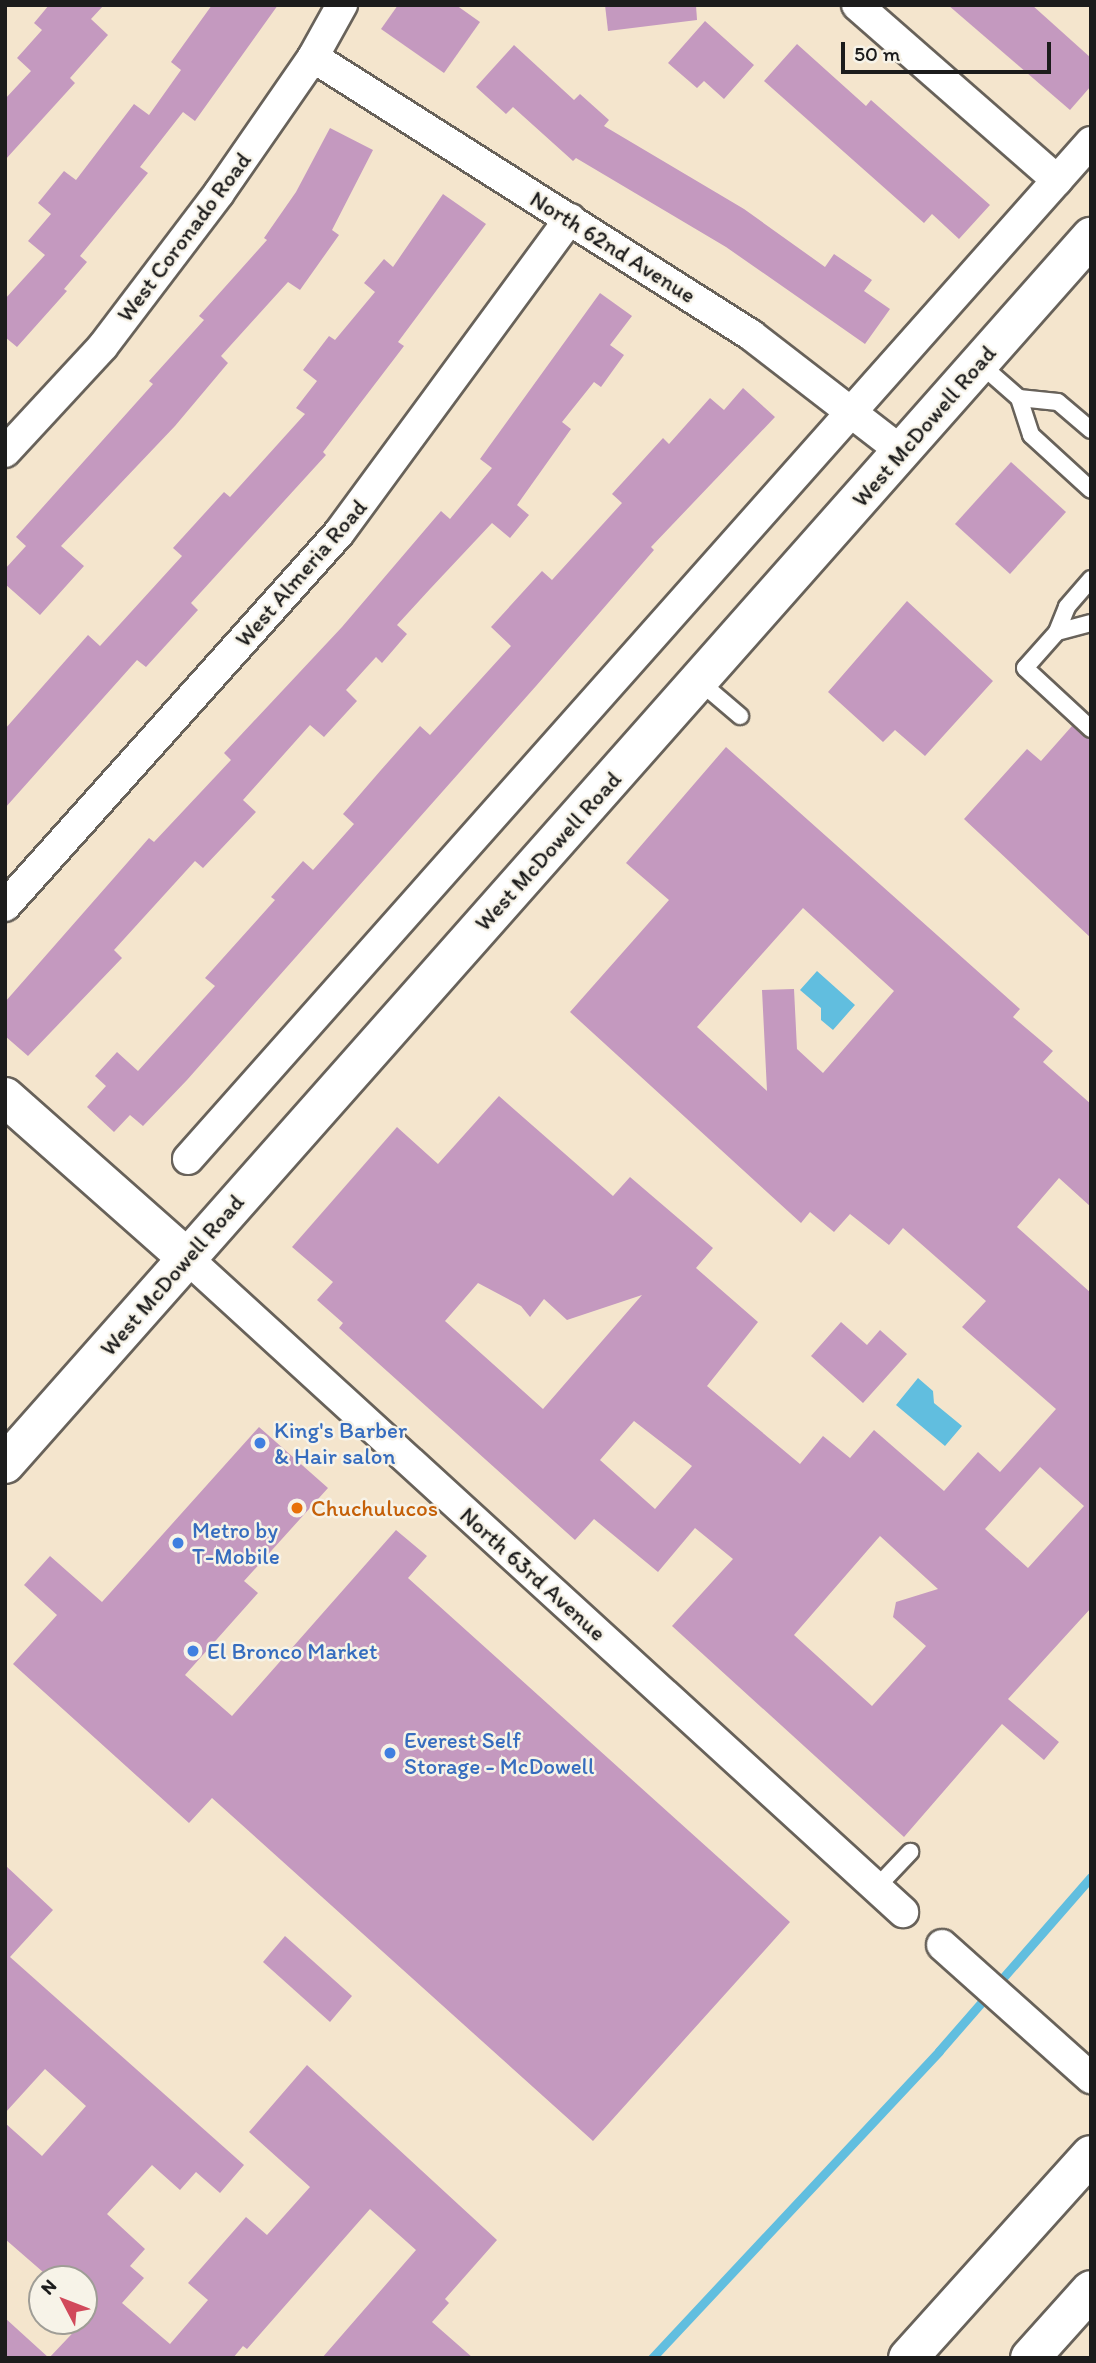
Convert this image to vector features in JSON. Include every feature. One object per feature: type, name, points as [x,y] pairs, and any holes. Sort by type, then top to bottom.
[{"type":"main road","name":"West McDowell Road","points":[[5,1464],[1091,237]]},
{"type":"main road","name":"North 63rd Avenue","points":[[5,1097],[187,1258]]},
{"type":"main road","points":[[908,2358],[1091,2155]]},
{"type":"main road","points":[[1030,2358],[1091,2290]]},
{"type":"street","name":"West Coronado Road","points":[[5,452],[103,346],[219,193],[313,57],[342,5]]},
{"type":"street","points":[[857,5],[1057,180]]},
{"type":"street","name":"North 62nd Avenue","points":[[313,57],[751,335],[852,410],[901,451]]},
{"type":"street","points":[[188,1159],[1091,142]]},
{"type":"street","name":"West Almeria Road","points":[[5,906],[339,533],[570,219]]},
{"type":"street","name":"North 63rd Avenue","points":[[187,1258],[903,1912]]},
{"type":"street","points":[[942,1945],[1091,2078]]},
{"type":"lane","points":[[979,363],[1019,398],[1031,435],[1091,490]]},
{"type":"lane","points":[[1019,398],[1058,402],[1091,430]]},
{"type":"lane","points":[[1091,579],[1067,607],[1057,632],[1025,668],[1091,729]]},
{"type":"lane","points":[[1057,632],[1091,623]]},
{"type":"lane","points":[[699,681],[740,716]]},
{"type":"lane","points":[[876,1888],[910,1852]]},
{"type":"water","points":[[817,971],[855,1005],[833,1030],[821,1020],[821,1008],[800,990]]},
{"type":"water","points":[[918,1378],[933,1391],[934,1403],[962,1426],[945,1446],[896,1405]]},
{"type":"building","points":[[49,5],[104,5],[91,19],[108,35],[70,78],[75,83],[5,160],[5,99],[31,71],[17,58],[42,30],[34,23]]},
{"type":"building","points":[[212,5],[278,5],[195,121],[183,112],[140,167],[148,173],[80,256],[87,262],[64,289],[67,291],[17,347],[5,337],[5,299],[45,255],[28,241],[51,214],[38,203],[64,171],[76,180],[134,104],[149,115],[181,70],[171,62]]},
{"type":"building","points":[[398,5],[456,5],[480,22],[444,73],[381,29]]},
{"type":"building","points":[[605,5],[696,5],[697,20],[608,31]]},
{"type":"building","points":[[948,5],[1032,5],[1091,58],[1091,86],[1070,110]]},
{"type":"building","points":[[705,21],[754,65],[724,99],[704,81],[697,88],[668,63]]},
{"type":"building","points":[[797,44],[866,106],[871,100],[990,205],[959,239],[932,214],[924,223],[764,81]]},
{"type":"building","points":[[514,45],[574,100],[580,94],[609,120],[604,126],[744,209],[825,267],[834,254],[872,280],[864,291],[890,309],[865,344],[726,247],[576,158],[573,161],[513,107],[506,114],[476,87]]},
{"type":"building","points":[[330,128],[373,150],[332,230],[339,235],[300,290],[288,282],[221,356],[228,363],[175,426],[61,546],[84,566],[40,615],[5,584],[5,569],[26,546],[16,537],[153,384],[149,381],[204,320],[199,316],[267,240],[264,238],[296,192]]},
{"type":"building","points":[[443,194],[486,224],[398,342],[404,346],[323,452],[326,455],[191,603],[198,610],[146,667],[137,660],[5,808],[5,729],[88,635],[100,646],[182,556],[173,548],[224,492],[230,497],[305,414],[296,408],[317,381],[303,370],[329,336],[335,340],[375,292],[364,283],[384,259],[393,267]]},
{"type":"building","points":[[600,293],[632,316],[610,345],[624,355],[601,387],[594,382],[562,422],[571,429],[517,505],[529,515],[510,538],[492,523],[430,589],[397,625],[407,634],[382,663],[376,657],[346,690],[357,701],[324,737],[310,725],[243,800],[256,812],[203,868],[195,861],[114,950],[122,958],[28,1056],[5,1036],[5,1002],[149,838],[154,842],[231,760],[224,753],[342,627],[441,511],[450,519],[492,468],[480,459]]},
{"type":"building","points":[[743,388],[775,417],[651,547],[654,550],[536,686],[187,1080],[143,1126],[130,1115],[114,1132],[87,1107],[106,1086],[95,1076],[117,1052],[138,1071],[215,986],[205,978],[275,900],[271,897],[303,861],[313,870],[354,824],[343,814],[381,770],[420,726],[430,735],[511,646],[491,627],[542,571],[552,580],[622,503],[612,494],[663,438],[669,444],[710,398],[724,410]]},
{"type":"building","points":[[1011,462],[1066,512],[1010,574],[955,524]]},
{"type":"building","points":[[907,601],[993,681],[925,756],[895,730],[883,742],[828,692]]},
{"type":"building","points":[[1072,726],[1091,739],[1091,938],[964,819],[1027,749],[1041,761]]},
{"type":"building","points":[[726,747],[1020,1009],[1013,1017],[1053,1051],[1043,1062],[1091,1104],[1091,1207],[1059,1178],[1017,1227],[1091,1293],[1091,1608],[1008,1699],[1059,1742],[1044,1760],[1002,1724],[904,1837],[672,1626],[733,1559],[695,1528],[658,1572],[594,1519],[575,1540],[339,1328],[343,1323],[317,1300],[333,1282],[292,1247],[397,1127],[438,1164],[499,1096],[613,1196],[630,1177],[713,1248],[696,1268],[758,1322],[707,1386],[800,1464],[823,1436],[850,1458],[874,1430],[944,1491],[978,1452],[1000,1472],[1056,1409],[962,1327],[986,1301],[903,1228],[889,1245],[850,1214],[834,1232],[810,1212],[801,1223],[570,1012],[669,900],[626,863]],"holes":[[[803,908],[894,991],[823,1073],[797,1049],[794,989],[762,990],[767,1091],[697,1027]],[[478,1283],[521,1306],[530,1317],[544,1299],[567,1320],[642,1295],[543,1409],[445,1321]],[[634,1421],[692,1466],[655,1509],[600,1460]],[[1040,1467],[1084,1506],[1028,1568],[985,1529]],[[880,1536],[938,1589],[896,1602],[893,1617],[926,1646],[872,1706],[794,1635]]]},
{"type":"building","points":[[841,1322],[867,1345],[880,1330],[907,1354],[863,1403],[811,1356]]},
{"type":"building","points":[[259,1427],[328,1488],[244,1581],[258,1593],[185,1675],[232,1716],[396,1530],[427,1556],[408,1578],[790,1922],[593,2141],[212,1798],[189,1823],[13,1664],[57,1615],[24,1585],[50,1556],[102,1602]]},
{"type":"building","points":[[5,1865],[53,1910],[10,1957],[244,2165],[220,2193],[196,2172],[180,2190],[152,2165],[107,2214],[145,2249],[130,2266],[144,2278],[122,2303],[170,2344],[208,2300],[188,2283],[246,2217],[267,2235],[310,2187],[249,2132],[307,2065],[497,2240],[445,2299],[449,2303],[432,2322],[473,2358],[322,2358],[416,2250],[370,2209],[247,2349],[243,2346],[233,2358],[49,2358],[71,2335],[98,2335],[98,2265],[35,2265],[5,2239],[5,2123],[42,2156],[86,2106],[45,2069],[5,2113]]},
{"type":"building","points":[[285,1936],[352,1996],[330,2022],[263,1962]]},
{"type":"building","points":[[5,2318],[49,2358],[5,2358]]},
{"type":"waterway","points":[[652,2358],[939,2051],[1091,1877]]},
{"type":"place","name":"King's Barber & Hair salon","points":[[260,1443]]},
{"type":"place","name":"Chuchulucos","points":[[297,1508]]},
{"type":"place","name":"Metro by T-Mobile","points":[[178,1543]]},
{"type":"place","name":"El Bronco Market","points":[[193,1651]]},
{"type":"place","name":"Everest Self Storage - McDowell","points":[[390,1753]]}]
